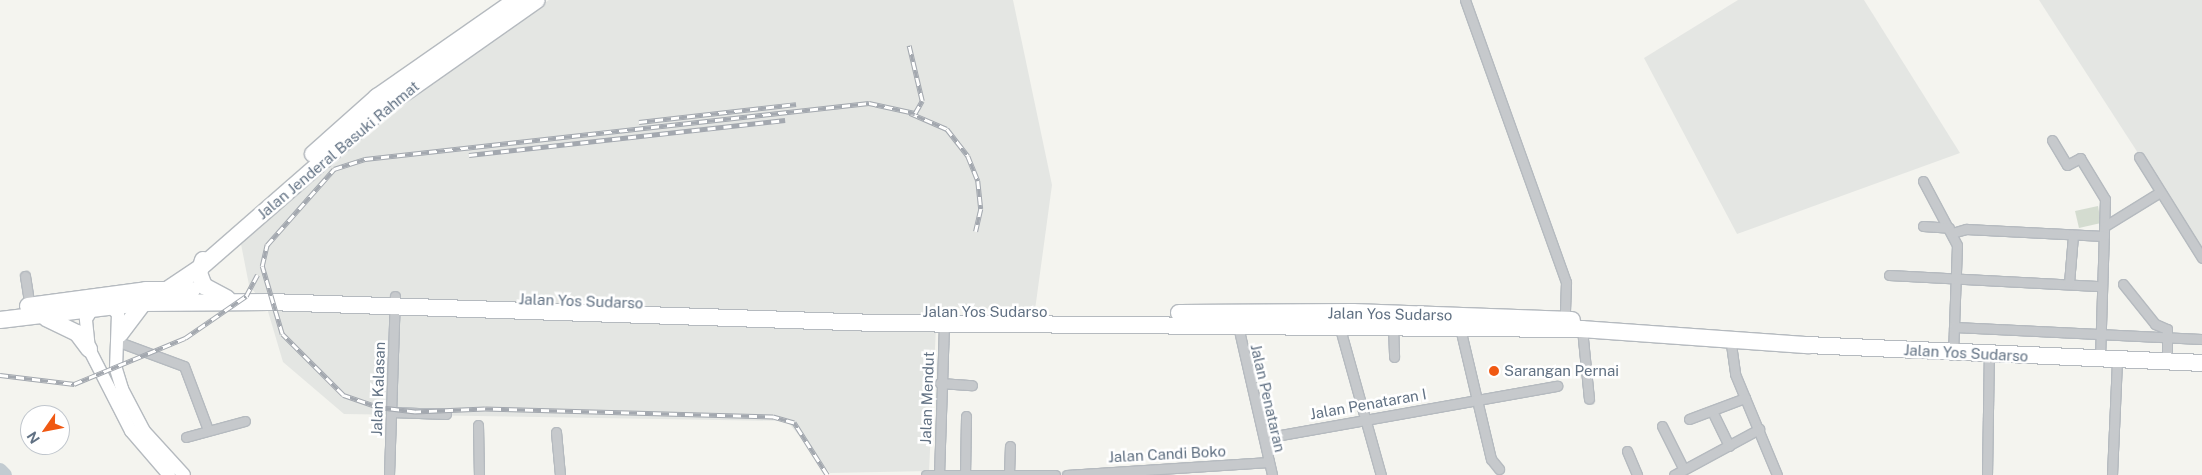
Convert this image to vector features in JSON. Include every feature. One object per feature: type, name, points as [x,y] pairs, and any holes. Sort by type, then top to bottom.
[{"type":"highway","name":"Jalan Jenderal Basuki Rahmat","points":[[465,42],[516,0]]},
{"type":"highway","name":"Jalan Jenderal Basuki Rahmat","points":[[143,297],[212,251],[378,97],[465,42],[537,0]]},
{"type":"highway","points":[[169,290],[200,268],[212,251]]},
{"type":"highway","points":[[212,251],[212,278],[240,297]]},
{"type":"highway","points":[[200,268],[201,280],[209,291]]},
{"type":"highway","points":[[0,320],[69,301],[106,302],[143,297],[169,290],[209,291],[240,297]]},
{"type":"highway","points":[[143,297],[240,297]]},
{"type":"highway","points":[[119,338],[143,297]]},
{"type":"highway","name":"Jalan Yos Sudarso","points":[[240,297],[1135,318],[1238,326],[1393,325],[1460,328],[1544,325],[1565,320],[1711,329],[1730,337]]},
{"type":"highway","name":"Jalan Yos Sudarso","points":[[395,300],[944,322],[1353,312],[1582,329],[1953,352],[2100,360],[2202,363]]},
{"type":"highway","points":[[0,309],[32,311],[89,310],[106,302]]},
{"type":"highway","points":[[32,311],[67,326],[89,349]]},
{"type":"main road","points":[[106,302],[119,338],[116,369],[122,389],[144,431],[184,475]]},
{"type":"main road","points":[[89,310],[89,349],[131,431],[169,475]]},
{"type":"street","points":[[1465,0],[1566,282],[1565,320]]},
{"type":"street","points":[[2052,140],[2067,165],[2080,158],[2100,187],[2105,226],[2100,360]]},
{"type":"street","points":[[2139,157],[2202,258]]},
{"type":"street","points":[[1923,181],[1951,230],[1957,278],[1953,352]]},
{"type":"street","points":[[2105,226],[2160,192]]},
{"type":"street","points":[[1923,226],[1951,230],[2104,236]]},
{"type":"street","points":[[2069,284],[2073,235]]},
{"type":"street","points":[[1889,274],[2102,286]]},
{"type":"street","points":[[25,276],[32,311]]},
{"type":"street","points":[[2123,284],[2169,337],[2168,362]]},
{"type":"street","name":"Jalan Kalasan","points":[[389,475],[395,300]]},
{"type":"street","name":"Jalan Mendut","points":[[939,475],[940,383],[944,322]]},
{"type":"street","points":[[1338,325],[1362,419],[1381,475]]},
{"type":"street","points":[[1393,325],[1394,356]]},
{"type":"street","name":"Jalan Penataran","points":[[1238,326],[1272,475]]},
{"type":"street","points":[[1954,326],[2101,332],[2202,339]]},
{"type":"street","points":[[1460,328],[1491,459],[1499,469]]},
{"type":"street","points":[[1582,329],[1589,399]]},
{"type":"street","points":[[1730,337],[1735,374],[1777,475]]},
{"type":"street","points":[[119,338],[184,366],[208,430]]},
{"type":"street","points":[[1987,475],[1990,354]]},
{"type":"street","points":[[2112,475],[2117,360]]},
{"type":"street","points":[[940,383],[972,386]]},
{"type":"street","name":"Jalan Penataran I","points":[[1264,438],[1478,398],[1557,386]]},
{"type":"street","points":[[1689,419],[1746,398]]},
{"type":"street","points":[[1712,410],[1729,446]]},
{"type":"street","points":[[391,412],[446,414]]},
{"type":"street","points":[[964,474],[966,416]]},
{"type":"street","points":[[186,437],[245,421]]},
{"type":"street","points":[[478,425],[479,475]]},
{"type":"street","points":[[1662,426],[1683,468]]},
{"type":"street","points":[[1674,475],[1683,468],[1759,430]]},
{"type":"street","points":[[556,432],[560,475]]},
{"type":"street","points":[[1006,474],[1010,446]]},
{"type":"street","points":[[1627,451],[1637,475]]},
{"type":"street","name":"Jalan Candi Boko","points":[[1067,475],[1167,471],[1268,462]]},
{"type":"street","points":[[926,475],[1055,475]]},
{"type":"shaded area","points":[[549,0],[1013,0],[1052,185],[1035,310],[937,307],[929,471],[830,473],[787,421],[344,414],[283,362],[267,308],[249,285],[240,239],[374,123]]},
{"type":"shaded area","points":[[1738,0],[1864,0],[1960,153],[1737,234],[1644,58]]},
{"type":"shaded area","points":[[2039,0],[2202,0],[2202,252]]},
{"type":"shaded area","points":[[2098,206],[2101,223],[2079,228],[2075,211]]},
{"type":"waterway","points":[[0,470],[5,475]]},
{"type":"railway","points":[[827,475],[794,423],[773,417],[485,409],[415,412],[380,408],[343,395],[282,334],[262,266],[267,245],[334,169],[365,159],[869,103],[915,113],[922,101],[909,46]]},
{"type":"railway","points":[[639,122],[796,104]]},
{"type":"railway","points":[[910,113],[947,129],[968,156],[978,181],[981,209],[976,231]]},
{"type":"railway","points":[[469,155],[785,120]]},
{"type":"railway","points":[[0,375],[74,384],[185,338],[246,296],[257,275]]},
{"type":"place","name":"Sarangan Pernai","points":[[1494,371]]}]
